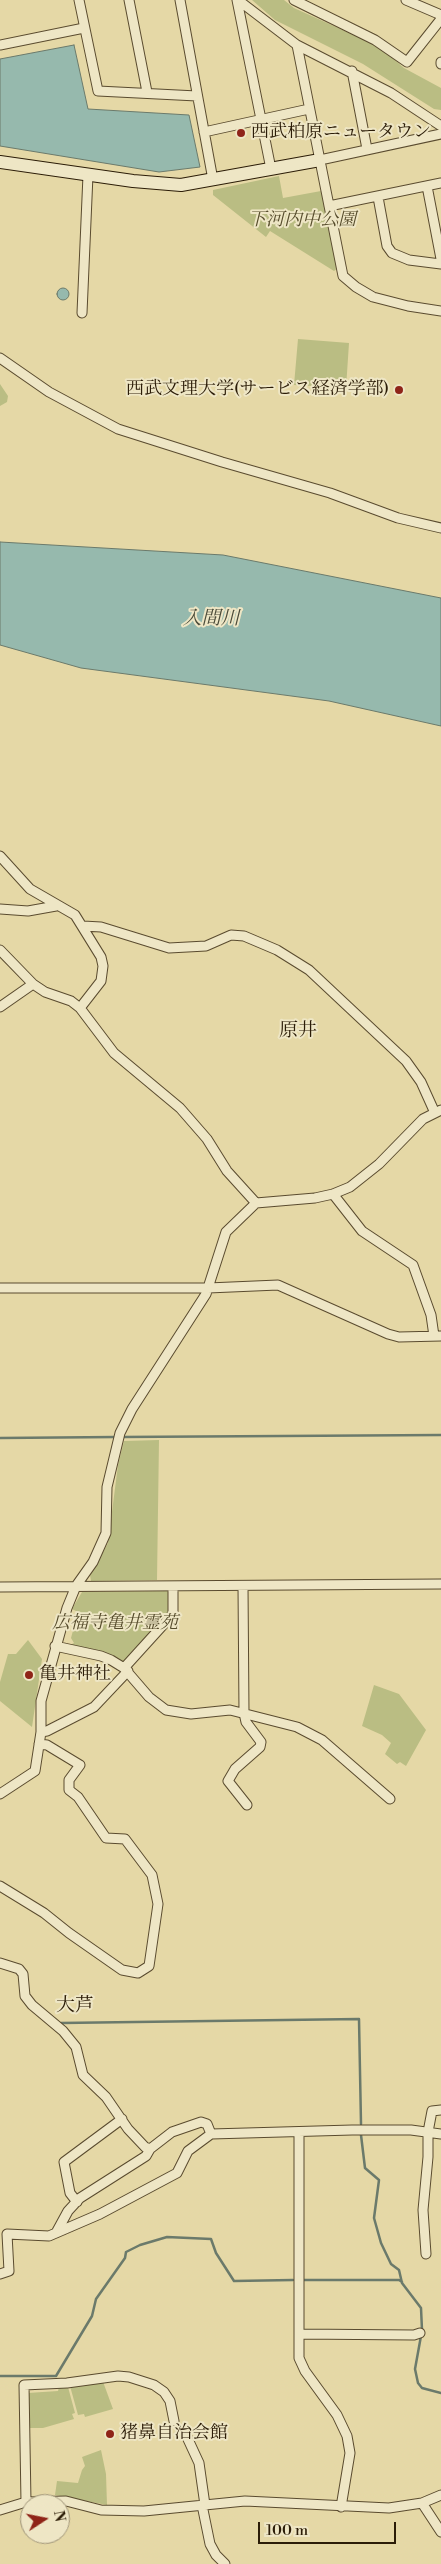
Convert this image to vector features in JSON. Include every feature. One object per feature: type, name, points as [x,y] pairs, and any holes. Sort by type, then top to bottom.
[{"type":"street","points":[[79,0],[98,91],[197,96]]},
{"type":"street","points":[[129,0],[147,92]]},
{"type":"street","points":[[180,0],[213,180]]},
{"type":"street","points":[[238,0],[297,45],[352,71],[399,98],[441,126]]},
{"type":"street","points":[[238,0],[271,169]]},
{"type":"street","points":[[298,1],[375,40],[407,62],[441,17],[406,0]]},
{"type":"street","points":[[0,45],[84,28]]},
{"type":"street","points":[[297,45],[344,276],[356,287],[373,297],[408,306],[441,311]]},
{"type":"street","points":[[352,71],[367,149]]},
{"type":"street","points":[[204,132],[309,109]]},
{"type":"street","points":[[0,162],[88,175],[181,185],[320,160],[441,134]]},
{"type":"street","points":[[82,313],[88,175]]},
{"type":"street","points":[[330,206],[441,183]]},
{"type":"street","points":[[427,186],[441,259]]},
{"type":"street","points":[[378,196],[387,246],[392,253],[409,260],[441,264]]},
{"type":"street","points":[[0,358],[49,392],[118,429],[348,498],[398,518],[441,528]]},
{"type":"street","points":[[0,856],[30,889],[56,906],[75,915],[83,926],[103,966],[97,988],[80,1008]]},
{"type":"street","points":[[0,909],[28,911],[56,906]]},
{"type":"street","points":[[0,1794],[35,1771],[39,1744],[41,1701],[55,1646],[76,1586],[93,1562],[106,1532],[107,1487],[120,1436],[132,1410],[189,1324],[208,1288],[212,1269],[226,1232],[256,1204],[333,1194],[350,1187],[374,1168],[423,1119],[438,1112],[421,1082],[406,1061],[309,970],[290,956],[244,936],[231,935],[206,946],[169,948],[101,927],[83,926]]},
{"type":"street","points":[[0,950],[33,984],[45,992],[71,1001],[80,1008],[114,1053],[180,1108],[207,1139],[227,1171],[256,1204]]},
{"type":"street","points":[[0,1007],[33,984]]},
{"type":"street","points":[[0,1288],[208,1288],[278,1284],[388,1334],[399,1337],[437,1336],[413,1265],[362,1232],[333,1194]]},
{"type":"street","points":[[0,1587],[441,1584]]},
{"type":"street","points":[[40,1732],[46,1731],[94,1707],[173,1614],[173,1586]]},
{"type":"street","points":[[243,1586],[244,1713],[246,1722],[259,1737],[260,1747],[235,1768],[228,1781],[247,1805]]},
{"type":"street","points":[[55,1646],[101,1656],[126,1670],[149,1698],[166,1710],[191,1714],[222,1710],[244,1713],[297,1727],[311,1734],[390,1799]]},
{"type":"street","points":[[0,1886],[44,1913],[122,1970],[138,1973],[149,1966],[158,1904],[152,1875],[125,1839],[106,1838],[78,1798],[69,1790],[69,1780],[80,1764],[47,1745],[39,1744]]},
{"type":"street","points":[[0,1962],[19,1969],[22,1974],[25,1996],[32,2005],[63,2031],[76,2047],[83,2075],[106,2097],[138,2140],[150,2148]]},
{"type":"street","points":[[426,2254],[423,2210],[428,2157],[428,2132],[432,2111],[441,2110]]},
{"type":"street","points":[[77,2202],[70,2193],[64,2162],[80,2149],[101,2137],[122,2119]]},
{"type":"street","points":[[56,2233],[68,2211],[77,2202],[146,2156],[150,2148],[172,2132],[189,2124],[201,2122],[207,2124],[211,2134]]},
{"type":"street","points":[[0,2274],[9,2271],[4,2235],[39,2236],[56,2233],[146,2191],[177,2173],[188,2151],[211,2134],[352,2130],[441,2134]]},
{"type":"street","points":[[299,2132],[299,2334],[301,2363],[337,2415],[350,2446],[341,2507]]},
{"type":"street","points":[[299,2334],[414,2335],[420,2333]]},
{"type":"street","points":[[26,2494],[24,2385],[118,2376],[129,2377],[154,2385],[164,2392],[170,2401],[174,2421]]},
{"type":"street","points":[[186,2435],[199,2463],[210,2544],[216,2555],[225,2564]]},
{"type":"street","points":[[70,2502],[101,2510],[144,2511],[245,2502],[389,2508],[422,2503],[441,2495]]},
{"type":"street","points":[[422,2503],[441,2532]]},
{"type":"street","points":[[0,2510],[20,2504]]},
{"type":"green space","points":[[252,0],[284,0],[294,8],[385,51],[404,68],[441,88],[441,110],[434,109],[363,64],[275,20]]},
{"type":"green space","name":"下河内中公園","points":[[279,176],[283,198],[321,191],[338,268],[334,271],[270,231],[266,237],[213,195],[213,190]]},
{"type":"green space","points":[[298,339],[349,343],[346,388],[294,385]]},
{"type":"green space","points":[[0,384],[8,396],[7,402],[0,406]]},
{"type":"green space","points":[[159,1440],[157,1580],[91,1581],[90,1575],[108,1543],[118,1465],[124,1441]]},
{"type":"green space","name":"広福寺亀井霊苑","points":[[170,1591],[172,1612],[124,1664],[69,1648],[74,1643],[71,1638],[78,1612],[72,1609],[82,1592]]},
{"type":"green space","points":[[28,1640],[42,1659],[32,1727],[0,1701],[0,1682],[8,1654],[16,1654]]},
{"type":"green space","points":[[374,1685],[399,1694],[426,1730],[406,1766],[400,1762],[397,1764],[385,1754],[391,1743],[382,1735],[362,1726]]},
{"type":"green space","points":[[102,2379],[113,2409],[85,2417],[84,2414],[78,2415],[70,2386]]},
{"type":"green space","points":[[59,2387],[68,2387],[75,2413],[72,2414],[74,2419],[43,2428],[28,2428],[28,2393],[58,2391]]},
{"type":"green space","points":[[101,2450],[106,2474],[107,2505],[70,2498],[70,2494],[55,2494],[57,2481],[78,2483],[85,2466],[82,2457]]},
{"type":"water","points":[[74,45],[88,109],[189,115],[200,167],[159,172],[0,146],[0,59]]},
{"type":"water","points":[[61,288],[65,288],[69,294],[65,300],[61,300],[57,296],[57,292]]},
{"type":"water","name":"入間川","points":[[0,542],[223,555],[441,598],[441,726],[329,701],[81,668],[0,645]]},
{"type":"waterway","points":[[121,1437],[441,1435]]},
{"type":"waterway","points":[[0,1438],[116,1437]]},
{"type":"waterway","points":[[61,2023],[359,2019],[361,2124]]},
{"type":"waterway","points":[[361,2135],[365,2168],[379,2180],[374,2218],[381,2243],[391,2264],[399,2270],[402,2283],[421,2308],[422,2330]]},
{"type":"waterway","points":[[0,2376],[56,2376],[92,2316],[96,2299],[125,2258],[126,2252],[140,2245],[167,2237],[211,2239],[216,2253],[234,2281],[293,2280]]},
{"type":"waterway","points":[[304,2280],[399,2280],[402,2282]]},
{"type":"waterway","points":[[421,2336],[415,2369],[418,2383],[422,2388],[441,2393]]},
{"type":"place","name":"西武柏原ニュータウン","points":[[241,133]]},
{"type":"place","name":"西武文理大学(サービス経済学部)","points":[[399,390]]},
{"type":"place","name":"亀井神社","points":[[29,1675]]},
{"type":"place","name":"猪鼻自治会館","points":[[110,2434]]},
{"type":"district","name":"原井","points":[[298,1031]]},
{"type":"district","name":"大芦","points":[[75,2006]]}]
